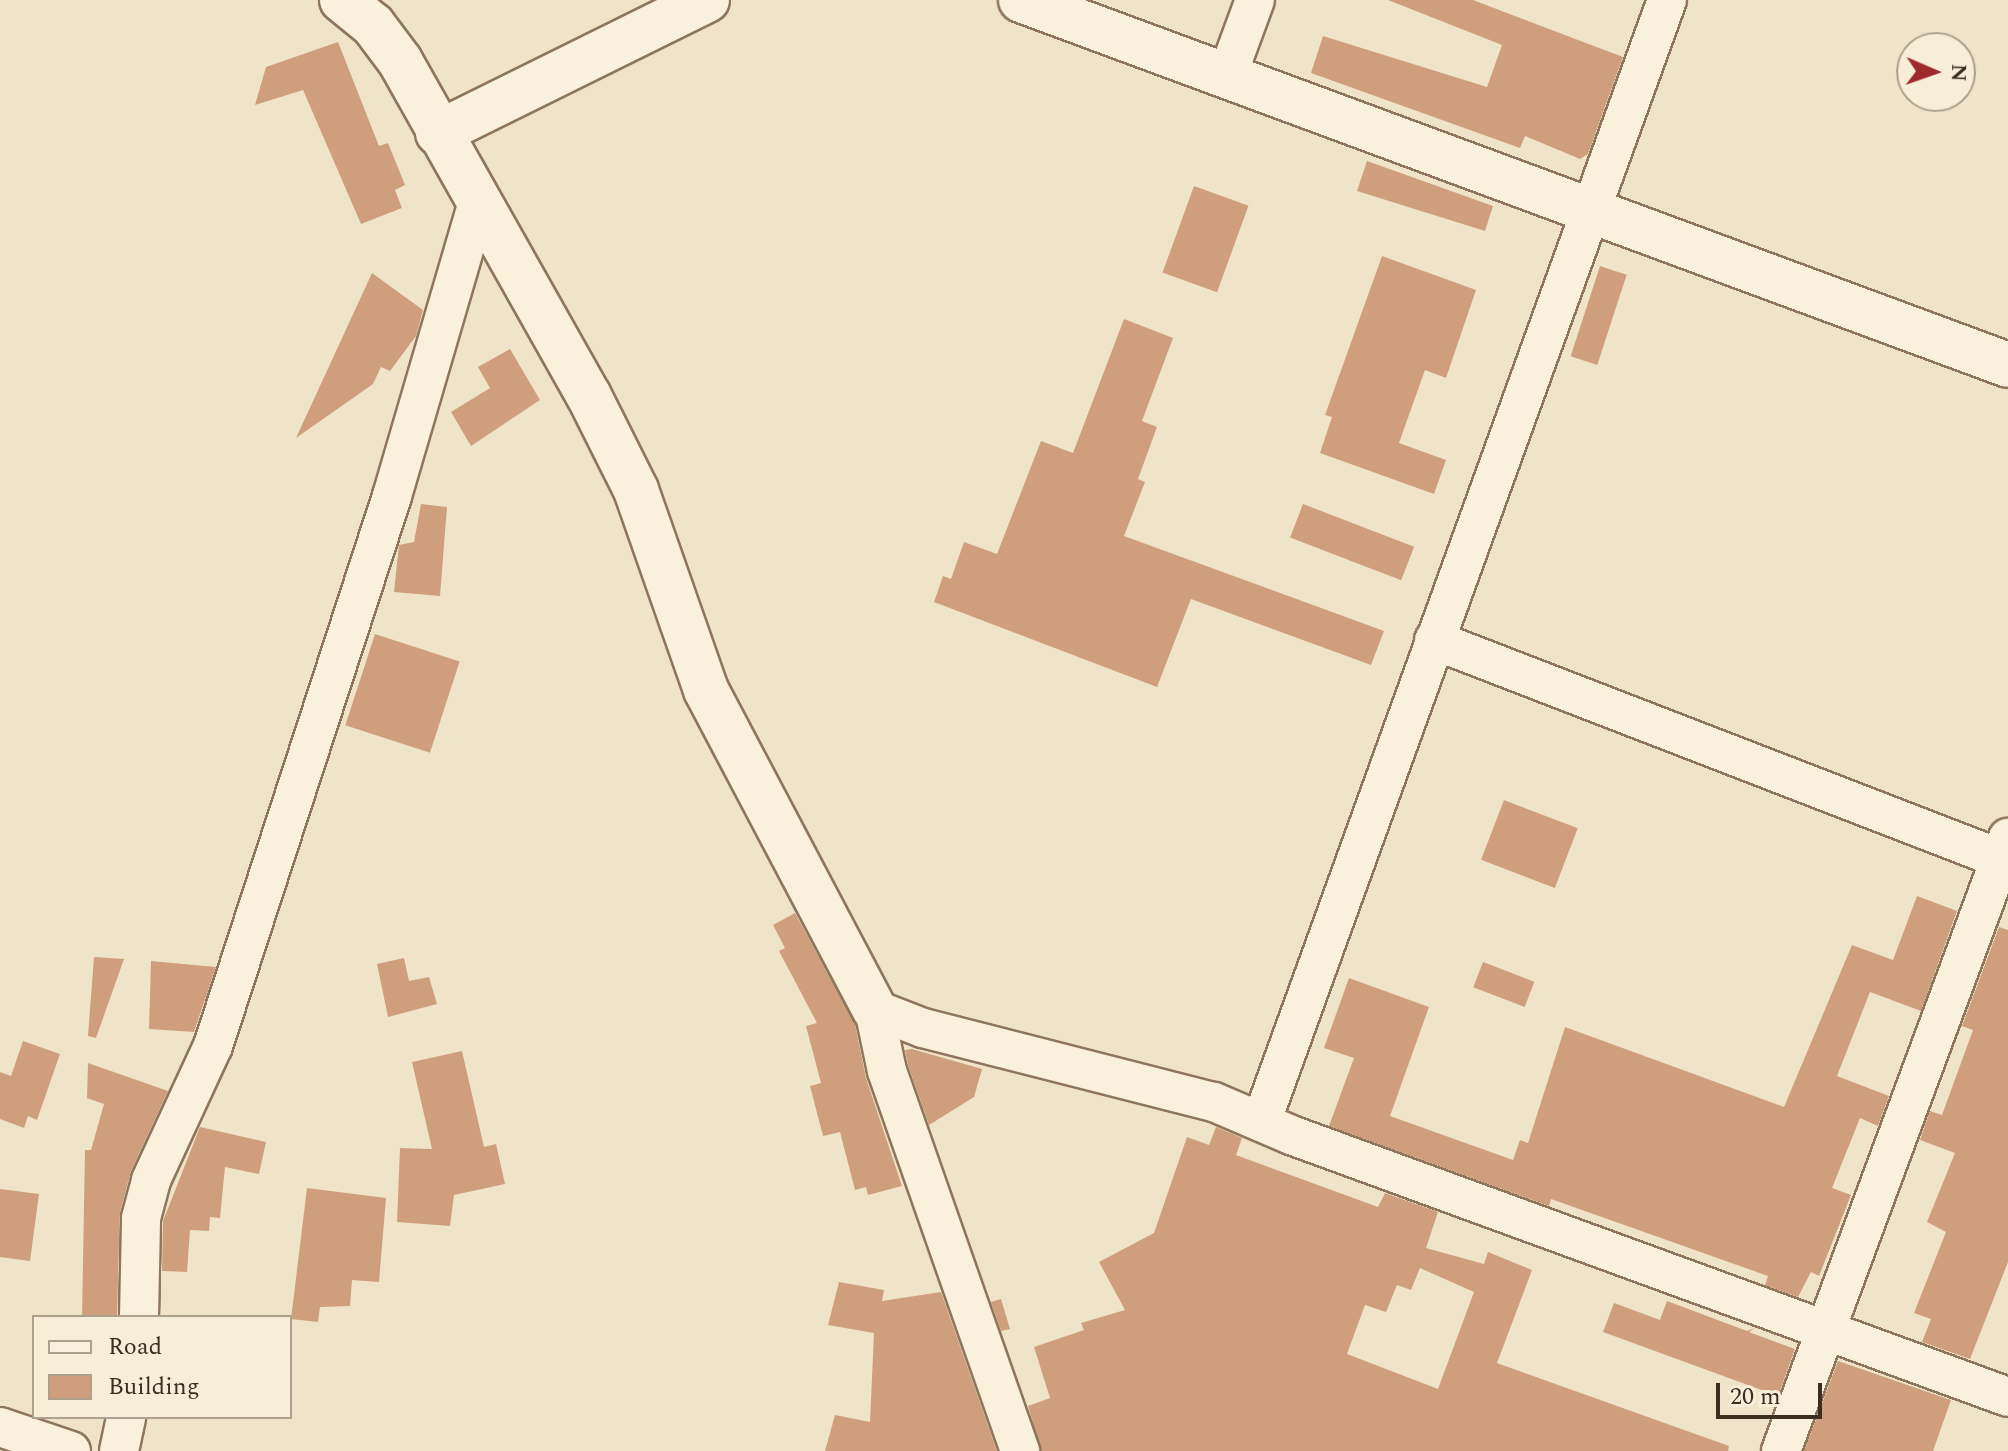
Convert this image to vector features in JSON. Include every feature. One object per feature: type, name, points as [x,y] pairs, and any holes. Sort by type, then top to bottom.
[{"type":"street","points":[[342,0],[373,25],[400,61],[477,205],[603,423],[636,490],[706,690],[874,1009],[887,1071],[1020,1451]]},
{"type":"street","points":[[438,133],[707,0]]},
{"type":"street","points":[[1021,0],[2008,365]]},
{"type":"street","points":[[1227,76],[1255,0]]},
{"type":"street","points":[[1262,1120],[1667,0]]},
{"type":"street","points":[[139,1315],[141,1218],[151,1180],[213,1046],[392,496],[477,205]]},
{"type":"street","points":[[1434,640],[2004,848],[1781,1451]]},
{"type":"street","points":[[874,1009],[923,1028],[1214,1102],[1291,1135],[2008,1397]]},
{"type":"street","points":[[119,1451],[126,1419]]},
{"type":"street","points":[[0,1427],[71,1451]]},
{"type":"building","points":[[1388,0],[1473,0],[1623,57],[1588,154],[1580,159],[1525,136],[1520,148],[1311,73],[1323,36],[1487,87],[1502,45]]},
{"type":"building","points":[[338,42],[379,146],[388,143],[405,185],[395,190],[402,208],[361,224],[303,90],[255,105],[266,67]]},
{"type":"building","points":[[1367,161],[1493,206],[1485,231],[1357,191]]},
{"type":"building","points":[[1194,186],[1249,206],[1217,292],[1163,272]]},
{"type":"building","points":[[1382,256],[1476,290],[1446,378],[1425,370],[1399,443],[1446,460],[1434,494],[1320,453],[1332,417],[1325,415]]},
{"type":"building","points":[[1600,266],[1627,275],[1597,365],[1571,356]]},
{"type":"building","points":[[372,273],[423,310],[416,336],[390,371],[381,367],[373,384],[296,438]]},
{"type":"building","points":[[1124,319],[1173,338],[1142,421],[1157,427],[1138,479],[1145,482],[1124,536],[1384,631],[1371,665],[1191,599],[1157,687],[934,602],[943,576],[951,579],[964,542],[997,554],[1041,441],[1073,453]]},
{"type":"building","points":[[510,349],[540,400],[471,446],[451,412],[490,388],[478,367]]},
{"type":"building","points":[[421,504],[447,507],[440,596],[394,592],[399,545],[414,542]]},
{"type":"building","points":[[1303,504],[1414,547],[1401,580],[1290,538]]},
{"type":"building","points":[[375,634],[460,662],[430,753],[345,725]]},
{"type":"building","points":[[1504,800],[1578,828],[1555,888],[1481,860]]},
{"type":"building","points":[[1917,896],[1957,911],[1921,1011],[1870,992],[1837,1076],[1889,1096],[1878,1126],[1860,1118],[1832,1188],[1851,1195],[1819,1276],[1811,1272],[1798,1297],[1765,1285],[1768,1276],[1551,1199],[1549,1206],[1329,1126],[1354,1058],[1324,1048],[1349,978],[1429,1007],[1390,1116],[1513,1160],[1520,1140],[1528,1143],[1565,1027],[1784,1107],[1852,945],[1893,960]]},
{"type":"building","points":[[795,913],[855,1024],[866,1078],[902,1186],[868,1195],[866,1187],[855,1190],[840,1132],[823,1136],[810,1086],[821,1083],[806,1026],[817,1023],[779,951],[785,948],[773,925]]},
{"type":"building","points":[[1999,927],[2008,930],[2008,1262],[1970,1359],[1922,1342],[1931,1319],[1914,1313],[1946,1232],[1927,1222],[1955,1153],[1920,1140],[1930,1111],[1942,1115],[1973,1030],[1962,1026]]},
{"type":"building","points":[[94,957],[124,959],[96,1038],[88,1036]]},
{"type":"building","points":[[404,958],[409,981],[429,977],[437,1004],[388,1017],[377,964]]},
{"type":"building","points":[[151,961],[216,967],[194,1032],[149,1029]]},
{"type":"building","points":[[1483,962],[1534,982],[1525,1007],[1473,987]]},
{"type":"building","points":[[23,1041],[60,1054],[37,1120],[28,1116],[24,1128],[0,1119],[0,1072],[11,1076]]},
{"type":"building","points":[[912,1049],[982,1069],[974,1097],[929,1125],[908,1065],[905,1050]]},
{"type":"building","points":[[462,1051],[484,1147],[496,1144],[505,1184],[454,1195],[450,1226],[397,1222],[400,1148],[432,1149],[412,1062]]},
{"type":"building","points":[[88,1063],[168,1091],[131,1171],[120,1212],[117,1315],[82,1315],[85,1150],[91,1150],[104,1104],[87,1098]]},
{"type":"building","points":[[200,1127],[266,1142],[259,1174],[225,1167],[220,1218],[210,1217],[209,1231],[190,1230],[187,1272],[162,1271],[163,1221]]},
{"type":"building","points":[[1216,1127],[1242,1138],[1236,1155],[1378,1207],[1385,1193],[1438,1212],[1426,1248],[1484,1264],[1488,1252],[1532,1270],[1497,1363],[1729,1446],[1728,1451],[1041,1451],[1028,1406],[1050,1398],[1034,1347],[1084,1330],[1081,1323],[1125,1310],[1099,1262],[1154,1233],[1187,1137],[1209,1145]],"holes":[[[1420,1268],[1474,1292],[1438,1389],[1347,1354],[1365,1305],[1386,1312],[1397,1285],[1411,1290]]]},
{"type":"building","points":[[307,1188],[386,1198],[379,1282],[352,1280],[350,1306],[320,1307],[318,1322],[292,1319]]},
{"type":"building","points":[[0,1189],[39,1194],[30,1261],[0,1257]]},
{"type":"building","points":[[839,1282],[884,1290],[882,1301],[941,1292],[997,1451],[825,1451],[835,1415],[870,1422],[874,1333],[828,1325]]},
{"type":"building","points":[[1001,1299],[1010,1329],[1001,1331],[991,1302]]},
{"type":"building","points":[[1667,1301],[1747,1331],[1755,1328],[1749,1332],[1795,1349],[1778,1396],[1603,1332],[1614,1303],[1660,1320]]},
{"type":"building","points":[[1838,1361],[1951,1400],[1933,1451],[1804,1451]]}]
